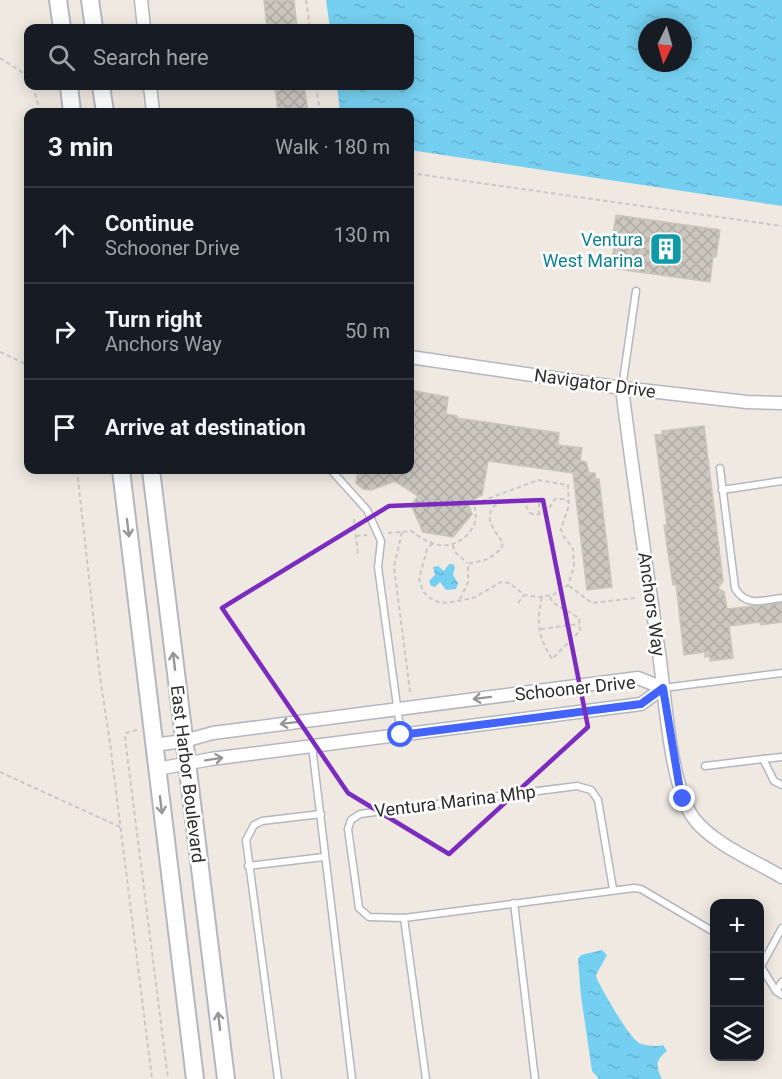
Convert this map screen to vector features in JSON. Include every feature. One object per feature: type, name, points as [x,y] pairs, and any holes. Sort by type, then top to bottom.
[{"type":"main road","points":[[58,0],[61,24]]},
{"type":"main road","points":[[90,0],[93,24]]},
{"type":"main road","points":[[69,90],[72,108]]},
{"type":"main road","points":[[102,90],[104,108]]},
{"type":"main road","name":"East Harbor Boulevard","points":[[121,474],[195,1079]]},
{"type":"main road","name":"East Harbor Boulevard","points":[[151,474],[226,1079]]},
{"type":"street","points":[[141,0],[144,24]]},
{"type":"street","points":[[150,90],[153,108]]},
{"type":"street","name":"Navigator Drive","points":[[414,358],[622,388],[747,402],[782,403]]},
{"type":"street","name":"Anchors Way","points":[[622,388],[663,688],[679,784],[694,820],[712,836],[782,877]]},
{"type":"street","name":"Schooner Drive","points":[[153,745],[184,741],[208,734],[638,678],[663,688]]},
{"type":"street","name":"Schooner Drive","points":[[157,769],[211,759],[641,704],[663,688]]},
{"type":"lane","points":[[622,388],[636,291]]},
{"type":"lane","points":[[720,468],[735,588],[740,597],[750,601],[782,598]]},
{"type":"lane","points":[[335,474],[367,510],[381,541],[378,567],[401,735]]},
{"type":"lane","points":[[722,490],[782,482]]},
{"type":"lane","points":[[663,688],[782,673]]},
{"type":"lane","points":[[312,746],[352,1079]]},
{"type":"lane","points":[[705,766],[782,757]]},
{"type":"lane","points":[[763,759],[774,781],[782,785]]},
{"type":"lane","name":"Ventura Marina Mhp","points":[[613,890],[598,800],[591,790],[577,786],[360,814],[351,820],[348,829],[359,908],[369,917],[404,918],[613,890],[641,889],[710,930]]},
{"type":"lane","points":[[278,1079],[246,840],[254,825],[273,819],[321,814]]},
{"type":"lane","points":[[249,866],[324,857]]},
{"type":"lane","points":[[514,903],[534,1079]]},
{"type":"lane","points":[[404,918],[426,1079]]},
{"type":"lane","points":[[764,958],[782,928]]},
{"type":"lane","points":[[764,971],[779,993]]},
{"type":"lane","points":[[779,993],[782,981]]},
{"type":"path","points":[[306,0],[309,24]]},
{"type":"path","points":[[0,58],[24,73]]},
{"type":"path","points":[[34,90],[39,108]]},
{"type":"path","points":[[317,90],[319,108]]},
{"type":"path","points":[[414,174],[782,226]]},
{"type":"path","points":[[0,352],[24,363]]},
{"type":"path","points":[[77,474],[100,677],[152,1079]]},
{"type":"path","points":[[356,536],[412,531],[420,538],[433,543],[453,545],[462,540],[474,526],[477,516],[474,504],[538,480],[568,485],[568,511],[561,529],[574,554],[574,567],[568,585],[560,592],[542,597],[524,595],[510,583],[501,582],[473,598],[442,603],[432,599],[423,591],[419,579],[427,549],[433,543]]},
{"type":"path","points":[[468,564],[488,559],[501,549],[503,543],[492,529],[489,520],[492,508],[500,501],[507,499],[524,502],[530,513],[539,515],[545,513],[555,500],[564,499],[569,502]]},
{"type":"path","points":[[539,502],[539,515]]},
{"type":"path","points":[[354,519],[358,556]]},
{"type":"path","points":[[402,532],[394,567],[410,691],[414,697]]},
{"type":"path","points":[[453,545],[454,550],[468,564],[468,582],[460,599]]},
{"type":"path","points":[[568,585],[592,603],[635,598]]},
{"type":"path","points":[[518,603],[524,595]]},
{"type":"path","points":[[542,597],[538,619],[540,640],[552,659],[580,631],[579,618],[552,602],[550,596]]},
{"type":"path","points":[[539,629],[579,624]]},
{"type":"path","points":[[134,730],[126,733],[125,738],[168,1079]]},
{"type":"path","points":[[0,772],[120,827]]},
{"type":"highlighted area","points":[[543,500],[588,727],[449,854],[348,793],[222,608],[389,506]]},
{"type":"water","points":[[326,0],[782,0],[782,206],[414,151],[414,108],[340,108],[337,90],[414,90],[414,24],[329,24]]},
{"type":"water","points":[[449,564],[455,567],[453,575],[458,583],[456,589],[446,590],[440,582],[435,587],[431,586],[429,581],[435,575],[433,567],[438,566],[444,571]]},
{"type":"water","points":[[602,950],[607,955],[596,975],[597,979],[616,1014],[634,1039],[644,1045],[663,1045],[667,1051],[660,1057],[658,1064],[662,1079],[599,1079],[592,1071],[578,959],[581,955]]},
{"type":"building","points":[[264,0],[294,0],[297,24],[267,24]]},
{"type":"building","points":[[275,90],[305,90],[307,108],[278,108]]},
{"type":"building","name":"Ventura West Marina","points":[[616,215],[720,230],[716,257],[713,256],[710,282],[611,268]]},
{"type":"building","points":[[414,391],[448,397],[446,414],[457,416],[457,418],[559,433],[558,445],[582,448],[580,461],[586,462],[589,473],[595,473],[596,479],[599,479],[612,587],[587,590],[573,473],[488,461],[482,495],[468,503],[472,514],[453,537],[423,532],[411,505],[418,496],[395,481],[371,490],[363,489],[356,483],[357,474],[414,474]]},
{"type":"building","points":[[704,426],[723,581],[718,588],[724,592],[727,609],[782,603],[782,622],[729,626],[733,658],[710,661],[710,656],[705,657],[705,652],[684,655],[676,584],[673,585],[664,525],[667,525],[655,435],[663,434],[662,431]]},
{"type":"place","name":"Ventura West Marina","points":[[666,249]]},
{"type":"route","points":[[401,735],[641,704],[663,688],[683,799]]}]
